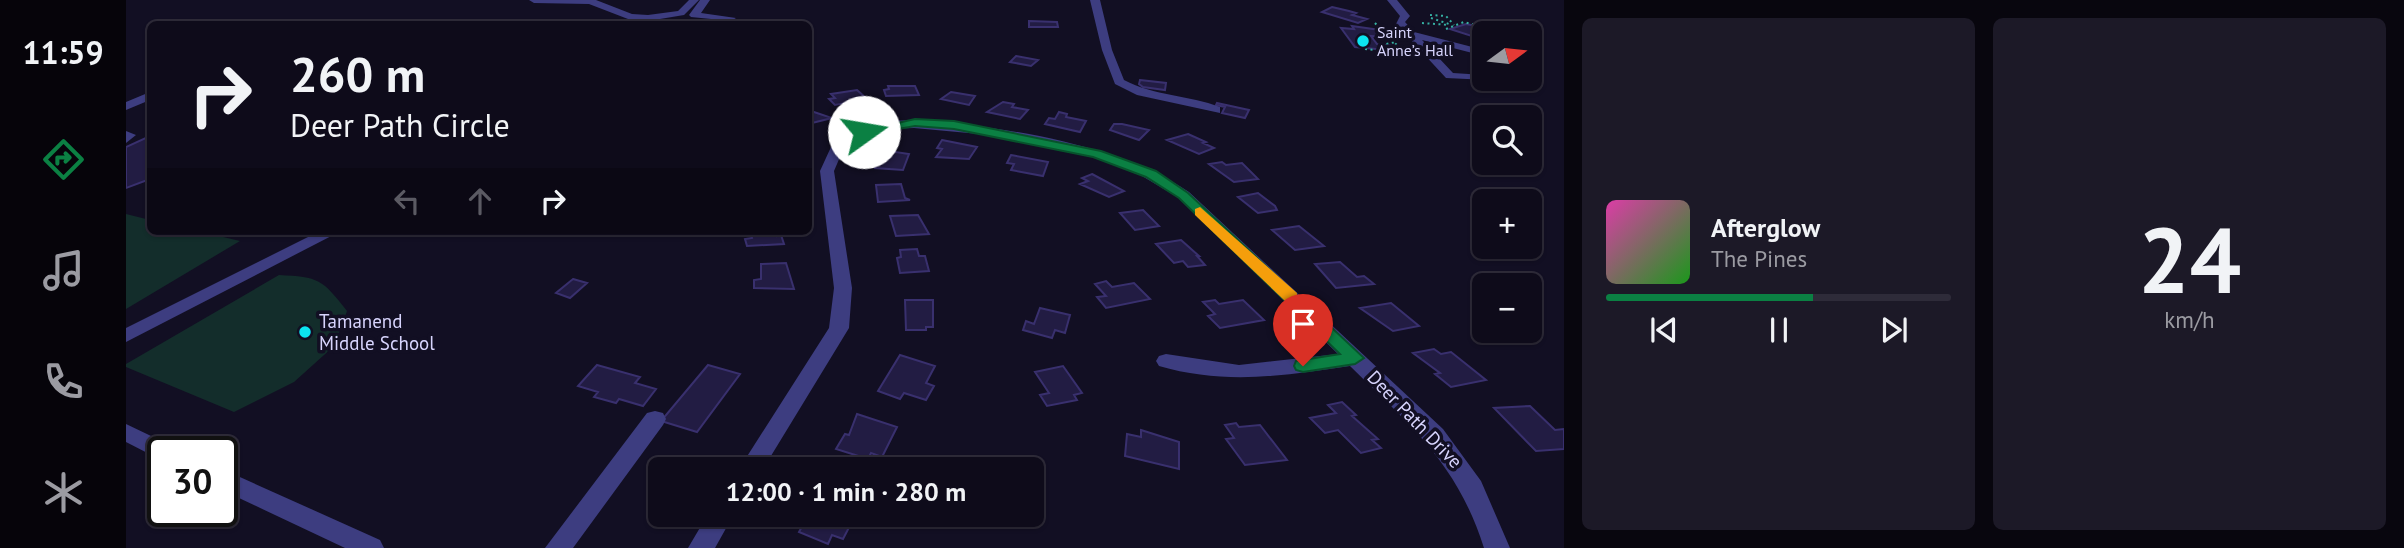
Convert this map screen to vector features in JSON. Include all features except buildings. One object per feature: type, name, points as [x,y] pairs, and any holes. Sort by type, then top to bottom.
[{"type":"street","points":[[534,0],[590,1],[631,17],[648,18],[681,13],[694,0]]},
{"type":"street","points":[[705,0],[694,15],[731,18]]},
{"type":"street","points":[[1095,0],[1107,50],[1119,82],[1138,91],[1189,100],[1216,110]]},
{"type":"street","points":[[1392,0],[1405,16],[1400,22],[1409,39],[1450,76],[1472,77]]},
{"type":"street","points":[[1409,39],[1472,50]]},
{"type":"street","points":[[126,106],[147,97]]},
{"type":"street","name":"Deer Path Drive","points":[[759,457],[833,342],[842,315],[843,288],[827,171],[828,160],[838,146],[849,138],[881,127],[915,122],[954,125],[1096,154],[1144,170],[1184,195],[1435,435],[1463,468],[1478,493],[1497,548]]},
{"type":"street","points":[[126,336],[309,237]]},
{"type":"street","points":[[1166,361],[1198,370],[1250,374],[1355,358]]},
{"type":"street","points":[[558,548],[655,419]]},
{"type":"street","points":[[127,435],[147,444]]},
{"type":"street","points":[[238,486],[371,548]]},
{"type":"street","points":[[701,548],[714,527]]},
{"type":"path","points":[[1446,16],[1456,26],[1430,17],[1446,16]]},
{"type":"path","points":[[1422,23],[1456,26],[1464,22],[1472,24]]},
{"type":"path","points":[[1375,23],[1382,31]]},
{"type":"path","points":[[1381,45],[1396,44],[1409,39]]},
{"type":"path","points":[[1365,49],[1400,52],[1396,44]]},
{"type":"green space","points":[[126,214],[147,219],[147,235],[215,235],[240,241],[126,309]]},
{"type":"green space","points":[[279,275],[303,277],[319,282],[347,311],[334,346],[294,382],[234,412],[126,367],[126,364]]},
{"type":"slow traffic","points":[[1200,212],[1291,297]]},
{"type":"place","name":"Saint Anne’s Hall","points":[[1363,41]]},
{"type":"place","name":"Tamanend Middle School","points":[[305,332]]},
{"type":"route","points":[[864,132],[915,122],[954,125],[1096,154],[1151,174],[1184,195],[1355,358],[1303,366]]}]
